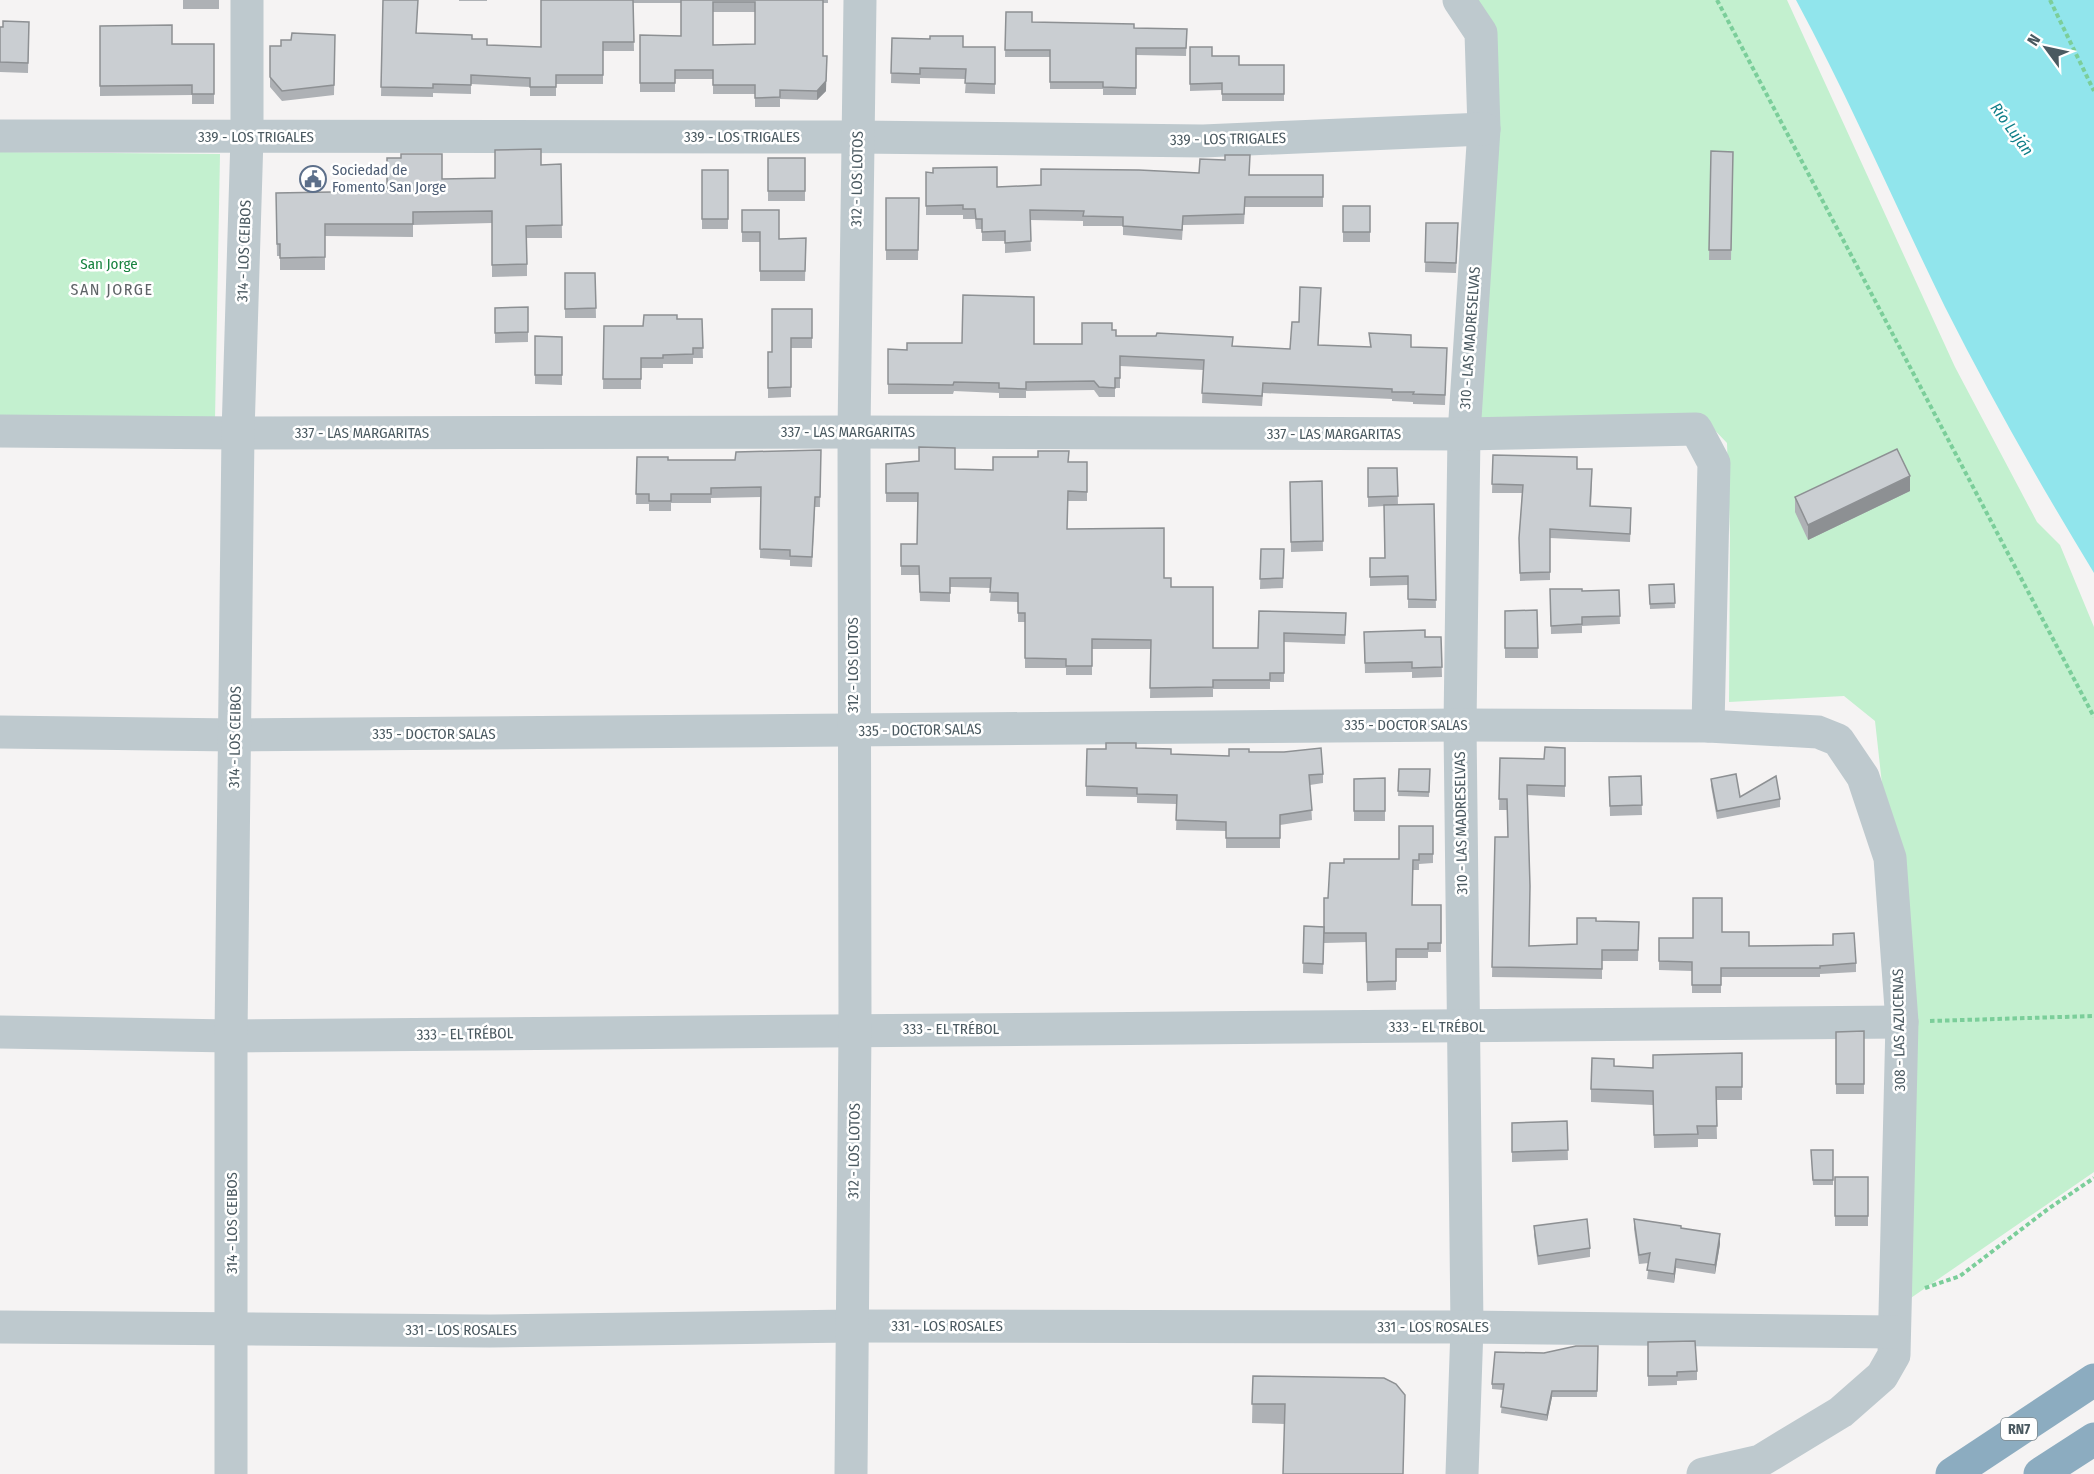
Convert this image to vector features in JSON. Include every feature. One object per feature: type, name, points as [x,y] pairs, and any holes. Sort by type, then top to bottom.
[{"type":"highway","name":"RN7","points":[[1952,1474],[2094,1380]]},
{"type":"highway","points":[[2040,1474],[2094,1438]]},
{"type":"street","name":"314 - LOS CEIBOS","points":[[231,1474],[231,1036],[238,433],[247,137],[247,0]]},
{"type":"street","name":"312 - LOS LOTOS","points":[[851,1474],[855,1029],[854,432],[860,0]]},
{"type":"street","name":"310 - LAS MADRESELVAS","points":[[1459,0],[1481,33],[1484,129],[1464,434],[1460,725],[1467,1327],[1462,1474]]},
{"type":"street","name":"339 - LOS TRIGALES","points":[[0,136],[857,137],[1203,141],[1484,129]]},
{"type":"street","name":"337 - LAS MARGARITAS","points":[[0,431],[1464,434],[1696,429],[1714,464],[1708,726]]},
{"type":"street","name":"335 - DOCTOR SALAS","points":[[0,732],[235,735],[1460,725],[1708,726],[1818,732],[1838,740]]},
{"type":"street","name":"308 - LAS AZUCENAS","points":[[1703,1474],[1760,1461],[1841,1412],[1882,1376],[1894,1355],[1902,1022],[1890,858],[1863,777],[1838,740]]},
{"type":"street","name":"333 - EL TRÉBOL","points":[[0,1032],[231,1036],[1902,1022]]},
{"type":"street","name":"331 - LOS ROSALES","points":[[0,1327],[490,1331],[852,1326],[1467,1327],[1894,1332]]},
{"type":"path","points":[[1718,0],[2094,717]]},
{"type":"path","points":[[2050,0],[2094,91]]},
{"type":"path","points":[[1902,1022],[2094,1016]]},
{"type":"path","points":[[1895,1296],[1946,1282],[1959,1276],[2048,1209],[2094,1178]]},
{"type":"green space","points":[[1469,0],[1787,0],[1955,367],[2037,522],[2060,545],[2094,627],[2094,1172],[1905,1302],[1883,793],[1875,721],[1844,696],[1729,702],[1730,535],[1727,443],[1705,420],[1477,419]]},
{"type":"green space","name":"San Jorge","points":[[0,152],[220,154],[215,419],[0,417]]},
{"type":"water","name":"Río Luján","points":[[1796,0],[2094,0],[2094,573],[2017,442],[1962,341],[1835,76]]},
{"type":"building","points":[[383,0],[418,0],[416,33],[472,35],[472,39],[487,39],[487,45],[541,47],[541,0],[633,0],[634,42],[603,42],[603,75],[556,75],[556,87],[530,87],[530,78],[471,75],[471,85],[433,84],[433,88],[381,87]]},
{"type":"building","points":[[681,0],[823,0],[823,56],[827,56],[826,81],[817,91],[780,90],[780,97],[755,98],[755,85],[713,85],[713,70],[675,70],[675,83],[640,83],[640,35],[681,36]],"holes":[[[713,2],[755,2],[755,44],[713,45]]]},
{"type":"building","points":[[1006,12],[1032,12],[1032,22],[1134,24],[1134,28],[1187,29],[1186,48],[1136,48],[1136,88],[1103,87],[1103,82],[1050,82],[1050,50],[1005,50]]},
{"type":"building","points":[[3,21],[29,22],[28,63],[0,62],[0,27],[3,27]]},
{"type":"building","points":[[172,25],[172,44],[214,44],[214,94],[192,94],[192,85],[100,86],[100,26]]},
{"type":"building","points":[[292,33],[335,35],[334,85],[282,91],[270,77],[270,46],[281,46],[281,40],[291,40]]},
{"type":"building","points":[[930,36],[963,36],[963,47],[995,47],[995,84],[965,83],[966,69],[920,68],[920,74],[891,73],[892,38],[930,39]]},
{"type":"building","points":[[1190,47],[1212,47],[1212,56],[1239,56],[1239,65],[1284,65],[1284,94],[1222,94],[1222,83],[1190,84]]},
{"type":"building","points":[[541,149],[541,165],[561,164],[562,225],[526,226],[527,264],[492,265],[492,211],[413,212],[413,224],[325,224],[325,257],[280,258],[280,244],[277,244],[276,193],[387,191],[387,158],[401,158],[401,154],[442,154],[442,179],[495,178],[495,150]]},
{"type":"building","points":[[1711,151],[1733,152],[1731,250],[1709,250]]},
{"type":"building","points":[[1225,155],[1250,155],[1249,175],[1323,175],[1323,197],[1245,197],[1244,214],[1183,216],[1182,230],[1123,226],[1123,217],[1083,216],[1084,211],[1030,210],[1031,241],[1005,243],[1005,231],[982,232],[982,219],[976,219],[975,209],[963,209],[963,205],[926,206],[926,172],[933,173],[933,168],[997,167],[997,187],[1041,185],[1041,169],[1199,173],[1200,159],[1225,160]]},
{"type":"building","points":[[768,158],[805,158],[805,191],[768,191]]},
{"type":"building","points":[[702,170],[728,170],[728,219],[702,219]]},
{"type":"building","points":[[886,198],[919,198],[918,250],[886,250]]},
{"type":"building","points":[[1343,206],[1370,206],[1370,232],[1343,232]]},
{"type":"building","points":[[742,210],[779,210],[779,239],[806,238],[805,271],[760,271],[760,232],[742,232]]},
{"type":"building","points":[[1426,223],[1458,223],[1456,263],[1425,262]]},
{"type":"building","points":[[565,273],[595,273],[596,308],[565,309]]},
{"type":"building","points":[[1300,287],[1321,288],[1318,345],[1371,347],[1369,333],[1411,335],[1411,347],[1447,348],[1445,395],[1392,392],[1392,389],[1263,383],[1262,396],[1202,393],[1204,360],[1120,356],[1120,378],[1115,378],[1115,388],[1099,387],[1094,381],[1026,382],[1026,389],[999,388],[999,383],[888,384],[888,349],[907,350],[907,343],[962,343],[963,295],[1034,297],[1034,344],[1082,344],[1082,323],[1112,323],[1112,330],[1116,330],[1116,336],[1156,336],[1157,333],[1233,337],[1232,346],[1290,349],[1292,322],[1299,322]]},
{"type":"building","points":[[528,307],[528,332],[495,333],[495,308]]},
{"type":"building","points":[[772,309],[812,309],[812,338],[791,338],[791,387],[768,388],[768,352],[772,352]]},
{"type":"building","points":[[644,315],[677,315],[677,319],[702,319],[703,348],[693,348],[693,354],[641,358],[641,379],[603,379],[604,326],[643,326]]},
{"type":"building","points":[[535,336],[562,337],[562,375],[535,375]]},
{"type":"building","points":[[919,447],[955,448],[955,469],[993,470],[993,457],[1038,457],[1038,451],[1069,451],[1068,462],[1087,462],[1087,492],[1068,491],[1067,529],[1164,528],[1164,578],[1171,578],[1171,587],[1213,587],[1213,648],[1258,648],[1259,611],[1346,613],[1345,635],[1284,633],[1284,673],[1270,673],[1270,680],[1213,680],[1213,687],[1150,688],[1151,640],[1092,639],[1092,666],[1066,666],[1066,659],[1025,658],[1025,613],[1018,613],[1018,593],[990,592],[991,578],[950,578],[950,593],[920,592],[919,566],[901,566],[901,544],[917,544],[918,493],[886,493],[886,464],[919,461]]},
{"type":"building","points":[[1897,449],[1910,476],[1808,525],[1795,497]]},
{"type":"building","points":[[821,450],[820,497],[815,497],[812,557],[790,556],[790,550],[760,549],[761,487],[711,488],[711,494],[671,494],[671,501],[649,501],[649,494],[636,494],[637,457],[668,457],[668,460],[735,460],[736,452]]},
{"type":"building","points":[[1493,455],[1577,457],[1577,469],[1592,469],[1590,506],[1631,508],[1630,534],[1550,529],[1550,572],[1520,573],[1519,538],[1523,485],[1492,484]]},
{"type":"building","points":[[1368,468],[1397,468],[1398,496],[1368,497]]},
{"type":"building","points":[[1322,481],[1323,541],[1291,542],[1290,482]]},
{"type":"building","points":[[1434,504],[1436,600],[1408,599],[1408,576],[1370,577],[1370,558],[1385,558],[1384,505]]},
{"type":"building","points":[[1261,549],[1284,549],[1283,578],[1260,579]]},
{"type":"building","points":[[1674,584],[1675,603],[1650,604],[1649,585]]},
{"type":"building","points":[[1550,589],[1619,590],[1620,616],[1582,617],[1582,624],[1551,626]]},
{"type":"building","points":[[1537,610],[1538,648],[1505,648],[1505,611]]},
{"type":"building","points":[[1425,630],[1425,637],[1441,637],[1442,667],[1412,668],[1412,662],[1365,663],[1364,632]]},
{"type":"building","points":[[1106,743],[1136,743],[1136,748],[1171,749],[1171,754],[1229,756],[1229,749],[1249,749],[1249,752],[1284,752],[1321,748],[1323,774],[1309,775],[1312,810],[1280,815],[1280,838],[1226,838],[1226,822],[1176,820],[1177,795],[1137,794],[1137,788],[1086,786],[1087,749],[1106,749]]},
{"type":"building","points":[[1545,747],[1565,748],[1565,786],[1527,785],[1529,946],[1577,944],[1577,918],[1639,922],[1638,950],[1602,950],[1602,969],[1492,967],[1495,837],[1508,837],[1507,799],[1499,799],[1500,758],[1544,759]]},
{"type":"building","points":[[1399,769],[1430,769],[1429,792],[1398,791]]},
{"type":"building","points":[[1736,774],[1740,797],[1776,776],[1780,799],[1717,811],[1711,779]]},
{"type":"building","points":[[1641,776],[1642,805],[1610,806],[1609,777]]},
{"type":"building","points":[[1385,778],[1385,811],[1354,811],[1354,779]]},
{"type":"building","points":[[1399,826],[1433,826],[1433,854],[1419,854],[1419,860],[1413,860],[1412,905],[1441,905],[1441,943],[1428,943],[1428,949],[1396,949],[1396,981],[1367,982],[1366,933],[1324,933],[1324,898],[1328,898],[1330,863],[1344,863],[1344,859],[1399,859]]},
{"type":"building","points":[[1693,898],[1722,898],[1722,932],[1749,932],[1749,946],[1833,945],[1833,934],[1854,933],[1856,963],[1820,966],[1820,968],[1721,968],[1721,985],[1692,985],[1692,962],[1659,961],[1659,938],[1693,938]]},
{"type":"building","points":[[1304,926],[1324,927],[1323,964],[1303,963]]},
{"type":"building","points":[[1864,1031],[1864,1084],[1836,1084],[1836,1032]]},
{"type":"building","points":[[1742,1053],[1742,1087],[1716,1087],[1717,1126],[1697,1126],[1698,1134],[1654,1135],[1653,1091],[1591,1089],[1592,1058],[1614,1059],[1614,1066],[1653,1068],[1653,1055]]},
{"type":"building","points":[[1567,1121],[1568,1150],[1512,1152],[1512,1123]]},
{"type":"building","points":[[1811,1150],[1833,1150],[1833,1180],[1813,1180]]},
{"type":"building","points":[[1835,1177],[1868,1177],[1868,1216],[1835,1216]]},
{"type":"building","points":[[1587,1219],[1590,1248],[1538,1256],[1534,1226]]},
{"type":"building","points":[[1634,1219],[1720,1234],[1715,1265],[1676,1259],[1674,1274],[1647,1270],[1650,1253],[1639,1255]]},
{"type":"building","points":[[1695,1341],[1697,1371],[1677,1372],[1677,1376],[1648,1376],[1648,1342]]},
{"type":"building","points":[[1576,1346],[1598,1346],[1597,1391],[1552,1391],[1547,1415],[1501,1407],[1504,1384],[1492,1384],[1495,1352],[1544,1353]]},
{"type":"building","points":[[1253,1376],[1384,1378],[1396,1384],[1405,1395],[1403,1474],[1283,1474],[1285,1404],[1252,1404]]},
{"type":"place","name":"Sociedad de Fomento San Jorge","points":[[313,179]]},
{"type":"district","name":"SAN JORGE","points":[[112,289]]}]
